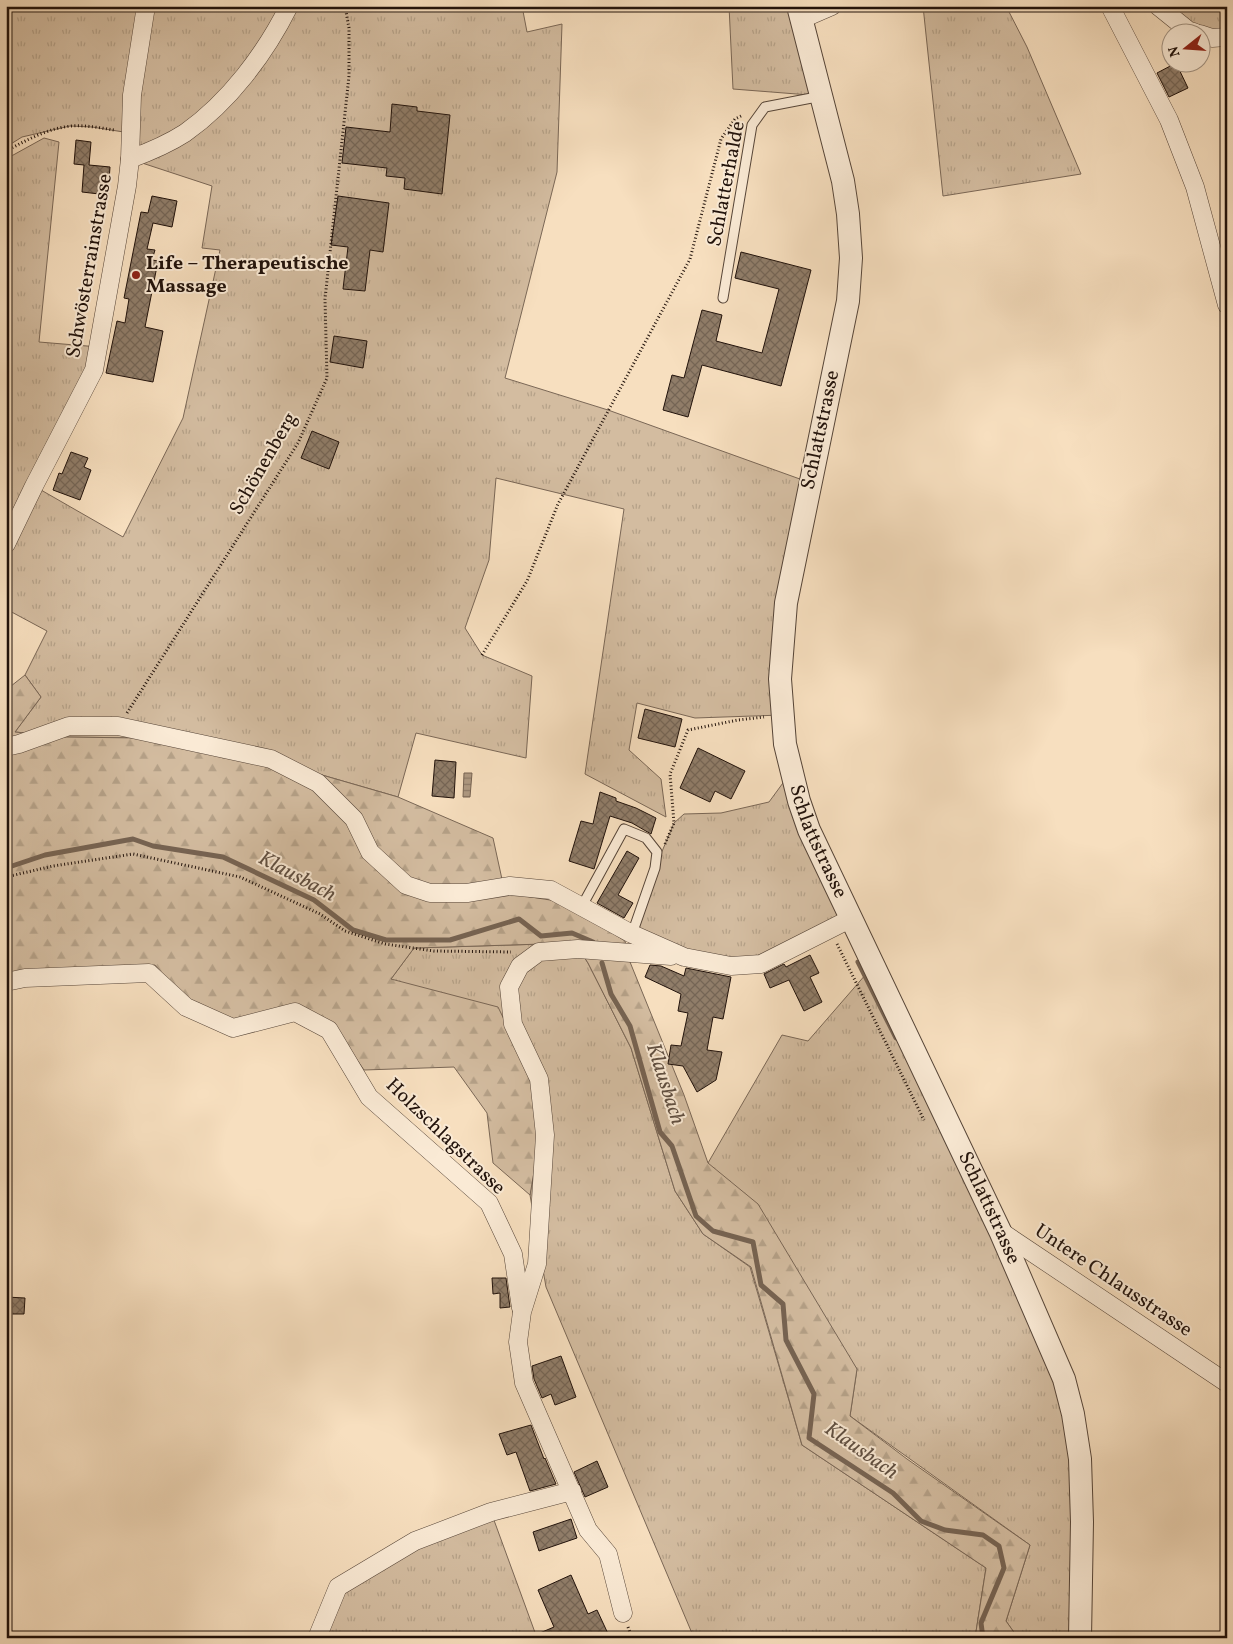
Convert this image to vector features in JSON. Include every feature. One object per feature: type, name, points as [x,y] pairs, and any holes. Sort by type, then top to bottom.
[{"type":"street","name":"Schwösterrainstrasse","points":[[6,544],[94,370],[127,186],[130,159],[132,95],[146,6]]},
{"type":"street","points":[[130,159],[170,142],[210,113],[242,78],[275,34],[289,6]]},
{"type":"street","points":[[800,13],[832,6]]},
{"type":"street","points":[[1110,6],[1169,120],[1195,187],[1227,305]]},
{"type":"street","points":[[1158,6],[1178,22]]},
{"type":"street","name":"Schlattstrasse","points":[[800,13],[843,181],[848,214],[851,258],[848,301],[786,603],[780,679],[785,744],[798,801],[841,924],[1000,1231],[1064,1379],[1073,1414],[1080,1459],[1082,1504],[1080,1638]]},
{"type":"street","points":[[1210,37],[1227,37]]},
{"type":"street","points":[[6,747],[69,726],[118,726],[271,759],[318,783],[354,819],[370,852],[406,885],[430,893],[467,893],[510,886],[551,890],[632,934],[684,957]]},
{"type":"street","points":[[623,1612],[608,1554],[588,1530],[524,1383],[518,1342],[522,1312],[537,1264],[545,1135],[539,1079],[513,1024],[509,986],[520,966],[539,952],[578,949],[684,957],[731,966],[761,964],[841,924]]},
{"type":"street","name":"Holzschlagstrasse","points":[[6,982],[25,978],[149,973],[186,1007],[233,1028],[296,1012],[329,1030],[369,1096],[488,1203],[513,1254],[522,1312]]},
{"type":"street","name":"Untere Chlausstrasse","points":[[1000,1231],[1227,1383]]},
{"type":"street","points":[[317,1638],[338,1587],[415,1541],[491,1512],[572,1491]]},
{"type":"lane","name":"Schlatterhalde","points":[[723,298],[752,125],[765,106],[822,96]]},
{"type":"lane","points":[[582,906],[624,829],[646,838],[657,852],[655,868],[632,934]]},
{"type":"path","name":"Schönenberg","points":[[118,726],[298,443],[327,378],[325,299],[349,76],[349,28],[345,6]]},
{"type":"path","points":[[482,655],[527,581],[558,504],[690,258],[721,139],[735,119],[765,106]]},
{"type":"path","points":[[6,151],[44,133],[62,128],[77,126],[130,133]]},
{"type":"path","points":[[764,708],[767,726]]},
{"type":"path","points":[[655,868],[674,823],[670,774],[688,730],[765,716]]},
{"type":"path","points":[[6,877],[53,866],[133,854],[240,877],[320,914],[345,931],[385,944],[434,951],[539,952]]},
{"type":"path","points":[[841,924],[836,942],[928,1128]]},
{"type":"green space","points":[[6,6],[522,6],[527,32],[562,24],[557,172],[505,378],[608,410],[811,483],[782,715],[695,718],[637,703],[629,750],[661,779],[666,817],[585,774],[624,509],[496,478],[489,560],[465,628],[482,655],[532,676],[526,758],[416,733],[398,797],[322,775],[141,738],[65,737],[15,732],[41,697],[25,675],[47,631],[6,609],[6,159],[44,138],[59,142],[39,342],[99,347],[34,486],[123,537],[183,418],[220,250],[202,248],[212,186],[130,159],[130,133],[92,127],[70,126],[22,137],[6,147]]},
{"type":"green space","points":[[729,6],[798,6],[822,96],[733,89]]},
{"type":"green space","points":[[923,6],[1006,6],[1027,47],[1081,174],[943,196]]},
{"type":"green space","points":[[1162,6],[1227,6],[1227,37],[1210,37],[1210,22],[1187,22]]},
{"type":"green space","points":[[25,675],[41,697],[15,732],[65,737],[141,738],[322,775],[398,797],[493,838],[505,893],[563,902],[625,941],[630,962],[684,1095],[708,1163],[758,1204],[857,1369],[850,1416],[907,1459],[1030,1545],[1006,1621],[1018,1638],[975,1638],[986,1568],[802,1445],[751,1267],[703,1234],[675,1191],[631,1048],[588,963],[575,943],[414,948],[391,979],[498,1007],[532,1077],[540,1137],[530,1195],[493,1163],[487,1113],[454,1067],[364,1070],[335,1028],[296,1007],[231,1022],[189,1004],[155,965],[27,972],[6,976],[6,690]]},
{"type":"green space","points":[[791,772],[850,919],[731,966],[632,934],[655,868],[674,823],[684,814],[721,813],[769,802]]},
{"type":"green space","points":[[575,943],[588,963],[631,1048],[675,1191],[703,1234],[750,1267],[802,1445],[986,1568],[975,1638],[694,1638],[546,1287],[530,1195],[540,1137],[391,979],[414,948]]},
{"type":"green space","points":[[873,966],[1064,1379],[1089,1638],[1018,1638],[1006,1621],[1030,1545],[850,1416],[857,1369],[708,1163],[782,1035],[808,1041]]},
{"type":"green space","points":[[491,1512],[537,1638],[317,1638],[338,1587]]},
{"type":"shaded area","points":[[464,773],[472,773],[470,797],[463,797]]},
{"type":"building","points":[[1180,72],[1188,88],[1169,97],[1157,73]]},
{"type":"building","points":[[392,104],[417,107],[417,111],[450,115],[442,194],[404,189],[405,178],[386,176],[387,168],[342,163],[346,127],[390,132]]},
{"type":"building","points":[[76,140],[91,142],[89,165],[110,167],[108,195],[82,192],[84,165],[74,164]]},
{"type":"building","points":[[152,196],[177,201],[172,227],[153,223],[147,249],[155,250],[152,260],[158,261],[145,327],[163,331],[153,382],[106,373],[117,321],[125,323],[129,299],[124,298],[141,212],[148,213]]},
{"type":"building","points":[[338,196],[389,203],[383,252],[370,250],[365,291],[343,289],[348,247],[331,245]]},
{"type":"building","points":[[741,252],[811,270],[781,386],[702,365],[688,417],[663,410],[672,375],[684,378],[702,310],[722,315],[716,341],[762,353],[779,289],[735,278]]},
{"type":"building","points":[[334,336],[367,341],[363,368],[330,362]]},
{"type":"building","points":[[312,431],[339,442],[329,469],[301,458]]},
{"type":"building","points":[[71,452],[88,458],[84,467],[91,470],[80,500],[53,490],[59,473],[62,474]]},
{"type":"building","points":[[645,709],[682,719],[675,747],[638,738]]},
{"type":"building","points":[[698,748],[745,771],[731,799],[715,791],[710,802],[680,788]]},
{"type":"building","points":[[435,760],[456,762],[454,798],[432,796]]},
{"type":"building","points":[[600,792],[656,818],[651,834],[632,823],[610,816],[594,869],[569,861],[581,821],[593,824]]},
{"type":"building","points":[[627,851],[639,858],[618,895],[633,903],[624,918],[597,903]]},
{"type":"building","points":[[810,955],[819,973],[810,977],[822,1002],[804,1011],[789,980],[770,988],[764,974],[784,964],[786,967]]},
{"type":"building","points":[[650,965],[661,966],[684,976],[686,968],[731,977],[723,1019],[713,1017],[707,1050],[722,1052],[716,1080],[697,1092],[683,1066],[668,1064],[671,1045],[681,1046],[688,1013],[678,1011],[681,994],[645,977]]},
{"type":"building","points":[[492,1278],[506,1278],[510,1307],[500,1308],[500,1293],[493,1294]]},
{"type":"building","points":[[6,1297],[25,1298],[24,1314],[6,1314]]},
{"type":"building","points":[[561,1356],[576,1397],[555,1405],[551,1394],[542,1398],[534,1379],[532,1366]]},
{"type":"building","points":[[531,1425],[556,1484],[530,1491],[516,1452],[507,1455],[499,1434]]},
{"type":"building","points":[[597,1461],[608,1487],[585,1497],[574,1472]]},
{"type":"building","points":[[571,1519],[577,1538],[539,1551],[533,1532]]},
{"type":"building","points":[[571,1575],[588,1614],[597,1610],[610,1638],[528,1638],[554,1627],[538,1590]]},
{"type":"waterway","name":"Klausbach","points":[[6,868],[45,855],[133,839],[153,846],[223,857],[314,900],[353,930],[386,940],[450,940],[519,919],[541,936],[572,933],[593,942]]},
{"type":"waterway","points":[[858,962],[896,1038]]},
{"type":"waterway","name":"Klausbach","points":[[602,963],[611,994],[630,1026],[660,1132],[672,1146],[696,1216],[713,1231],[753,1242],[761,1285],[783,1304],[786,1340],[814,1394],[809,1438],[893,1493],[921,1521],[945,1530],[983,1535],[999,1546],[1004,1568],[981,1623],[983,1638]]},
{"type":"place","name":"Life – Therapeutische Massage","points":[[136,275]]}]
